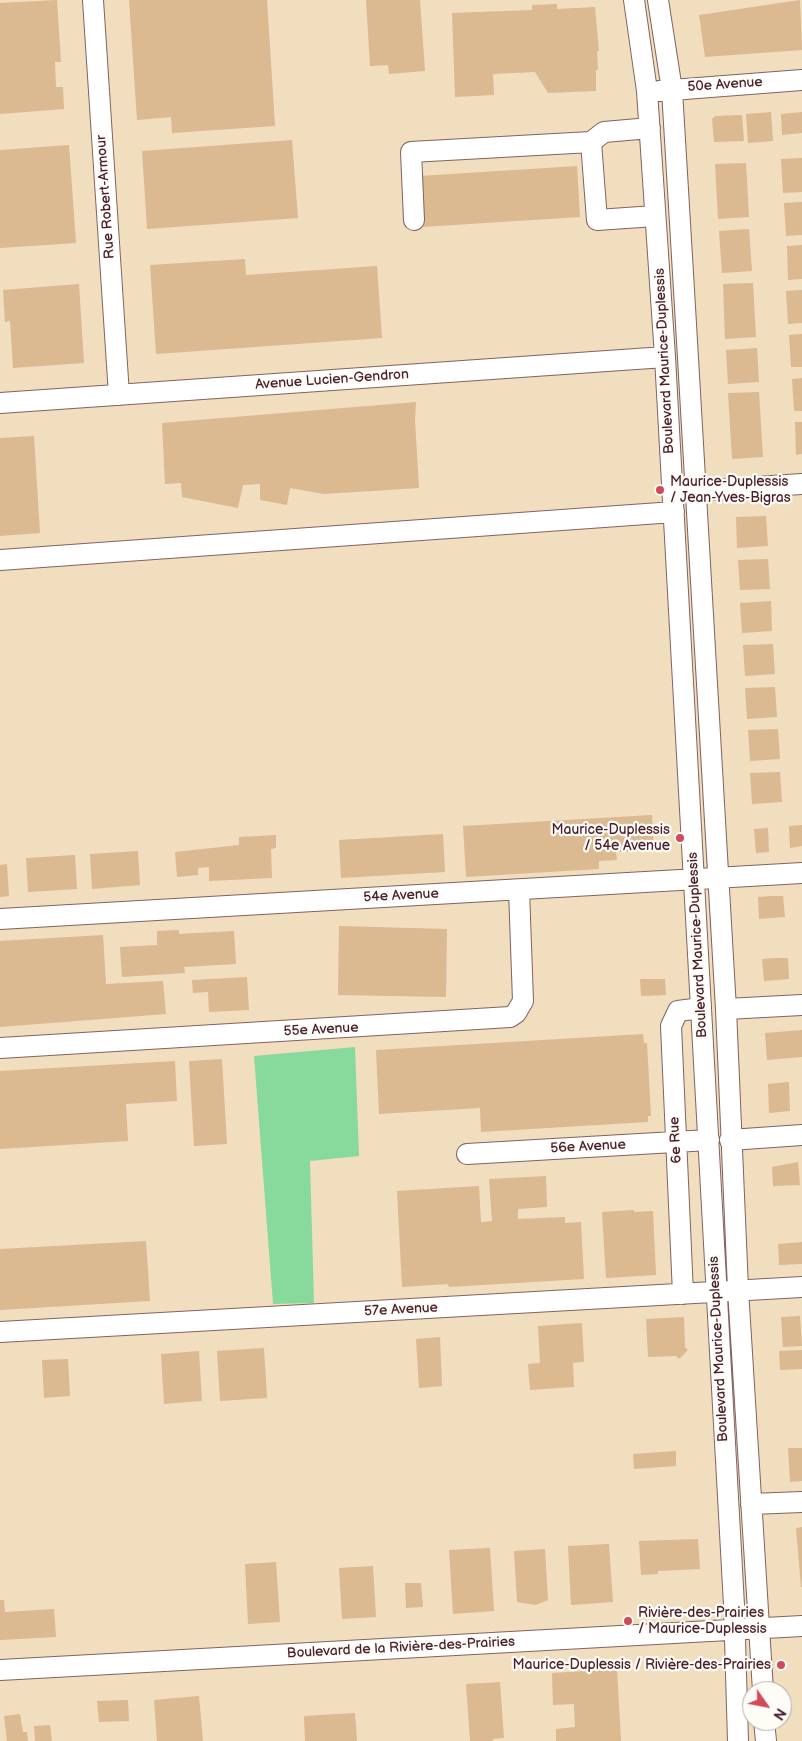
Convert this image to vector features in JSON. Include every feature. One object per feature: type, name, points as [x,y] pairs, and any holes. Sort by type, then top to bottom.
[{"type":"street","name":"Rue Robert-Armour","points":[[93,0],[119,395]]},
{"type":"street","name":"Boulevard Maurice-Duplessis","points":[[634,0],[647,92],[665,357],[735,1630],[738,1741]]},
{"type":"street","name":"Boulevard Maurice-Duplessis","points":[[658,0],[672,90],[726,1009],[730,1140],[738,1290],[762,1681]]},
{"type":"street","name":"50e Avenue","points":[[647,92],[802,80]]},
{"type":"street","points":[[414,220],[411,152],[591,142],[604,132],[650,128]]},
{"type":"street","points":[[591,142],[597,220],[656,216]]},
{"type":"street","name":"Avenue Lucien-Gendron","points":[[0,403],[665,357]]},
{"type":"street","points":[[0,560],[673,502],[695,491],[802,484]]},
{"type":"street","name":"54e Avenue","points":[[0,919],[694,880],[802,872]]},
{"type":"street","name":"55e Avenue","points":[[0,1048],[510,1017],[516,1013],[522,1001],[519,890]]},
{"type":"street","points":[[726,1009],[802,1005]]},
{"type":"street","name":"6e Rue","points":[[683,1294],[671,1026],[678,1011],[701,1008]]},
{"type":"street","points":[[730,1140],[802,1135]]},
{"type":"street","name":"56e Avenue","points":[[467,1154],[709,1140]]},
{"type":"street","name":"57e Avenue","points":[[0,1332],[802,1287]]},
{"type":"street","points":[[751,1504],[802,1502]]},
{"type":"street","name":"Boulevard de la Rivière-des-Prairies","points":[[0,1670],[802,1626]]},
{"type":"green space","points":[[355,1047],[359,1156],[310,1161],[314,1303],[273,1304],[254,1056]]},
{"type":"building","points":[[57,0],[61,62],[55,62],[56,87],[63,87],[64,109],[0,114],[0,3]]},
{"type":"building","points":[[129,0],[267,0],[275,126],[172,133],[171,117],[137,120]]},
{"type":"building","points":[[366,0],[420,0],[425,71],[389,74],[388,65],[370,66]]},
{"type":"building","points":[[800,0],[802,50],[705,57],[699,15]]},
{"type":"building","points":[[557,4],[557,9],[595,7],[599,51],[597,51],[596,91],[548,93],[535,72],[493,74],[494,95],[455,97],[452,13],[532,10],[532,5]]},
{"type":"building","points":[[771,112],[773,141],[748,143],[746,114]]},
{"type":"building","points":[[802,112],[802,133],[782,135],[781,114]]},
{"type":"building","points":[[742,115],[744,141],[714,142],[712,119],[715,116]]},
{"type":"building","points":[[292,140],[298,218],[147,229],[142,151]]},
{"type":"building","points":[[69,145],[76,243],[0,248],[0,150]]},
{"type":"building","points":[[802,158],[802,192],[783,193],[781,159]]},
{"type":"building","points":[[746,163],[749,217],[718,219],[715,164]]},
{"type":"building","points":[[577,166],[580,217],[422,227],[420,176]]},
{"type":"building","points":[[802,202],[802,235],[786,236],[784,203]]},
{"type":"building","points":[[749,229],[752,271],[722,273],[719,231]]},
{"type":"building","points":[[802,245],[802,279],[788,280],[787,246]]},
{"type":"building","points":[[245,259],[246,275],[377,266],[382,338],[156,354],[150,265]]},
{"type":"building","points":[[753,283],[756,337],[725,339],[723,284]]},
{"type":"building","points":[[79,284],[84,363],[13,368],[10,321],[5,322],[3,290]]},
{"type":"building","points":[[802,290],[802,323],[788,324],[786,291]]},
{"type":"building","points":[[802,334],[802,367],[791,367],[789,335]]},
{"type":"building","points":[[757,348],[759,382],[728,384],[726,350]]},
{"type":"building","points":[[802,378],[802,411],[794,411],[792,379]]},
{"type":"building","points":[[759,392],[763,457],[732,459],[728,393]]},
{"type":"building","points":[[416,402],[415,420],[419,488],[324,494],[290,488],[287,505],[260,500],[260,484],[243,485],[238,508],[182,497],[181,483],[165,484],[162,423]]},
{"type":"building","points":[[795,422],[802,422],[802,454],[796,455]]},
{"type":"building","points":[[34,436],[40,533],[0,536],[0,438]]},
{"type":"building","points":[[766,516],[768,546],[737,548],[736,517]]},
{"type":"building","points":[[768,559],[770,589],[740,590],[738,560]]},
{"type":"building","points":[[771,601],[772,631],[742,633],[740,603]]},
{"type":"building","points":[[773,644],[775,674],[745,676],[743,645]]},
{"type":"building","points":[[775,687],[777,717],[747,719],[745,688]]},
{"type":"building","points":[[778,729],[780,759],[750,761],[748,730]]},
{"type":"building","points":[[780,772],[782,802],[752,804],[750,773]]},
{"type":"building","points":[[652,815],[654,850],[616,852],[617,860],[599,861],[599,869],[466,877],[463,826]]},
{"type":"building","points":[[802,825],[802,846],[790,848],[789,826]]},
{"type":"building","points":[[768,828],[769,852],[756,853],[754,829]]},
{"type":"building","points":[[443,834],[445,872],[341,878],[339,840]]},
{"type":"building","points":[[276,835],[276,848],[271,849],[272,878],[209,881],[209,867],[198,868],[198,875],[177,877],[175,852],[239,845],[239,837]]},
{"type":"building","points":[[138,851],[140,885],[92,889],[90,854]]},
{"type":"building","points":[[75,855],[77,889],[28,892],[26,858]]},
{"type":"building","points":[[7,864],[9,896],[0,897],[0,865]]},
{"type":"building","points":[[783,896],[785,917],[759,919],[758,897]]},
{"type":"building","points":[[339,926],[447,929],[446,997],[338,995]]},
{"type":"building","points":[[179,930],[179,934],[234,931],[236,964],[184,967],[185,973],[122,977],[120,947],[157,945],[157,931]]},
{"type":"building","points":[[103,935],[106,984],[163,981],[166,1014],[0,1027],[0,941]]},
{"type":"building","points":[[788,958],[789,979],[764,981],[762,959]]},
{"type":"building","points":[[247,977],[249,1010],[209,1012],[208,992],[193,993],[192,980]]},
{"type":"building","points":[[640,979],[665,979],[666,995],[641,996]]},
{"type":"building","points":[[802,1030],[802,1057],[767,1060],[765,1033]]},
{"type":"building","points":[[643,1034],[644,1043],[647,1043],[651,1116],[648,1116],[648,1122],[481,1132],[480,1108],[379,1114],[376,1050]]},
{"type":"building","points":[[222,1059],[227,1144],[194,1146],[189,1061]]},
{"type":"building","points":[[175,1061],[177,1101],[126,1104],[128,1141],[0,1149],[0,1071]]},
{"type":"building","points":[[789,1082],[790,1111],[769,1113],[768,1084]]},
{"type":"building","points":[[798,1162],[800,1185],[773,1186],[772,1167]]},
{"type":"building","points":[[546,1176],[547,1207],[518,1209],[518,1219],[565,1217],[565,1223],[581,1222],[584,1279],[449,1287],[448,1284],[402,1287],[397,1191],[479,1186],[481,1222],[492,1221],[489,1179]]},
{"type":"building","points":[[634,1210],[634,1212],[653,1211],[656,1275],[606,1278],[602,1212]]},
{"type":"building","points":[[146,1241],[150,1301],[0,1310],[0,1249]]},
{"type":"building","points":[[802,1242],[802,1264],[779,1265],[778,1244]]},
{"type":"building","points":[[800,1316],[802,1346],[783,1347],[781,1317]]},
{"type":"building","points":[[684,1317],[685,1347],[688,1350],[679,1359],[676,1356],[648,1357],[646,1319]]},
{"type":"building","points":[[582,1323],[584,1362],[573,1363],[574,1387],[530,1390],[528,1364],[540,1363],[538,1326]]},
{"type":"building","points":[[440,1337],[442,1386],[419,1388],[416,1339]]},
{"type":"building","points":[[264,1348],[267,1398],[220,1401],[217,1351]]},
{"type":"building","points":[[802,1350],[802,1369],[780,1370],[779,1351]]},
{"type":"building","points":[[199,1351],[202,1401],[164,1404],[161,1354]]},
{"type":"building","points":[[68,1359],[70,1396],[44,1398],[42,1360]]},
{"type":"building","points":[[788,1448],[802,1448],[802,1481],[790,1482]]},
{"type":"building","points":[[676,1451],[676,1466],[634,1469],[633,1454]]},
{"type":"building","points":[[802,1527],[802,1587],[801,1587],[796,1528]]},
{"type":"building","points":[[698,1539],[700,1569],[658,1571],[658,1574],[641,1575],[639,1541]]},
{"type":"building","points":[[609,1544],[613,1602],[571,1605],[568,1546]]},
{"type":"building","points":[[490,1548],[494,1611],[453,1614],[449,1550]]},
{"type":"building","points":[[545,1549],[548,1600],[536,1605],[517,1602],[514,1551]]},
{"type":"building","points":[[276,1562],[280,1622],[248,1624],[245,1564]]},
{"type":"building","points":[[373,1566],[376,1617],[342,1619],[339,1568]]},
{"type":"building","points":[[405,1583],[421,1583],[423,1607],[406,1608]]},
{"type":"building","points":[[0,1600],[4,1600],[5,1612],[54,1609],[56,1637],[0,1640]]},
{"type":"building","points":[[617,1669],[621,1741],[556,1741],[556,1729],[575,1727],[574,1704],[553,1705],[552,1673]]},
{"type":"building","points":[[500,1682],[504,1738],[493,1739],[493,1741],[470,1741],[466,1684]]},
{"type":"building","points":[[199,1696],[203,1741],[157,1741],[154,1700]]},
{"type":"building","points":[[128,1700],[129,1721],[99,1722],[97,1701]]},
{"type":"building","points":[[355,1713],[357,1741],[305,1741],[304,1716]]},
{"type":"building","points":[[20,1714],[23,1732],[27,1732],[28,1741],[7,1741],[4,1716]]},
{"type":"building","points":[[50,1725],[52,1741],[35,1741],[34,1726]]},
{"type":"place","name":"Maurice-Duplessis / Jean-Yves-Bigras","points":[[660,490]]},
{"type":"place","name":"Maurice-Duplessis / 54e Avenue","points":[[680,838]]},
{"type":"place","name":"Rivière-des-Prairies / Maurice-Duplessis","points":[[628,1621]]},
{"type":"place","name":"Maurice-Duplessis / Rivière-des-Prairies","points":[[781,1665]]}]
